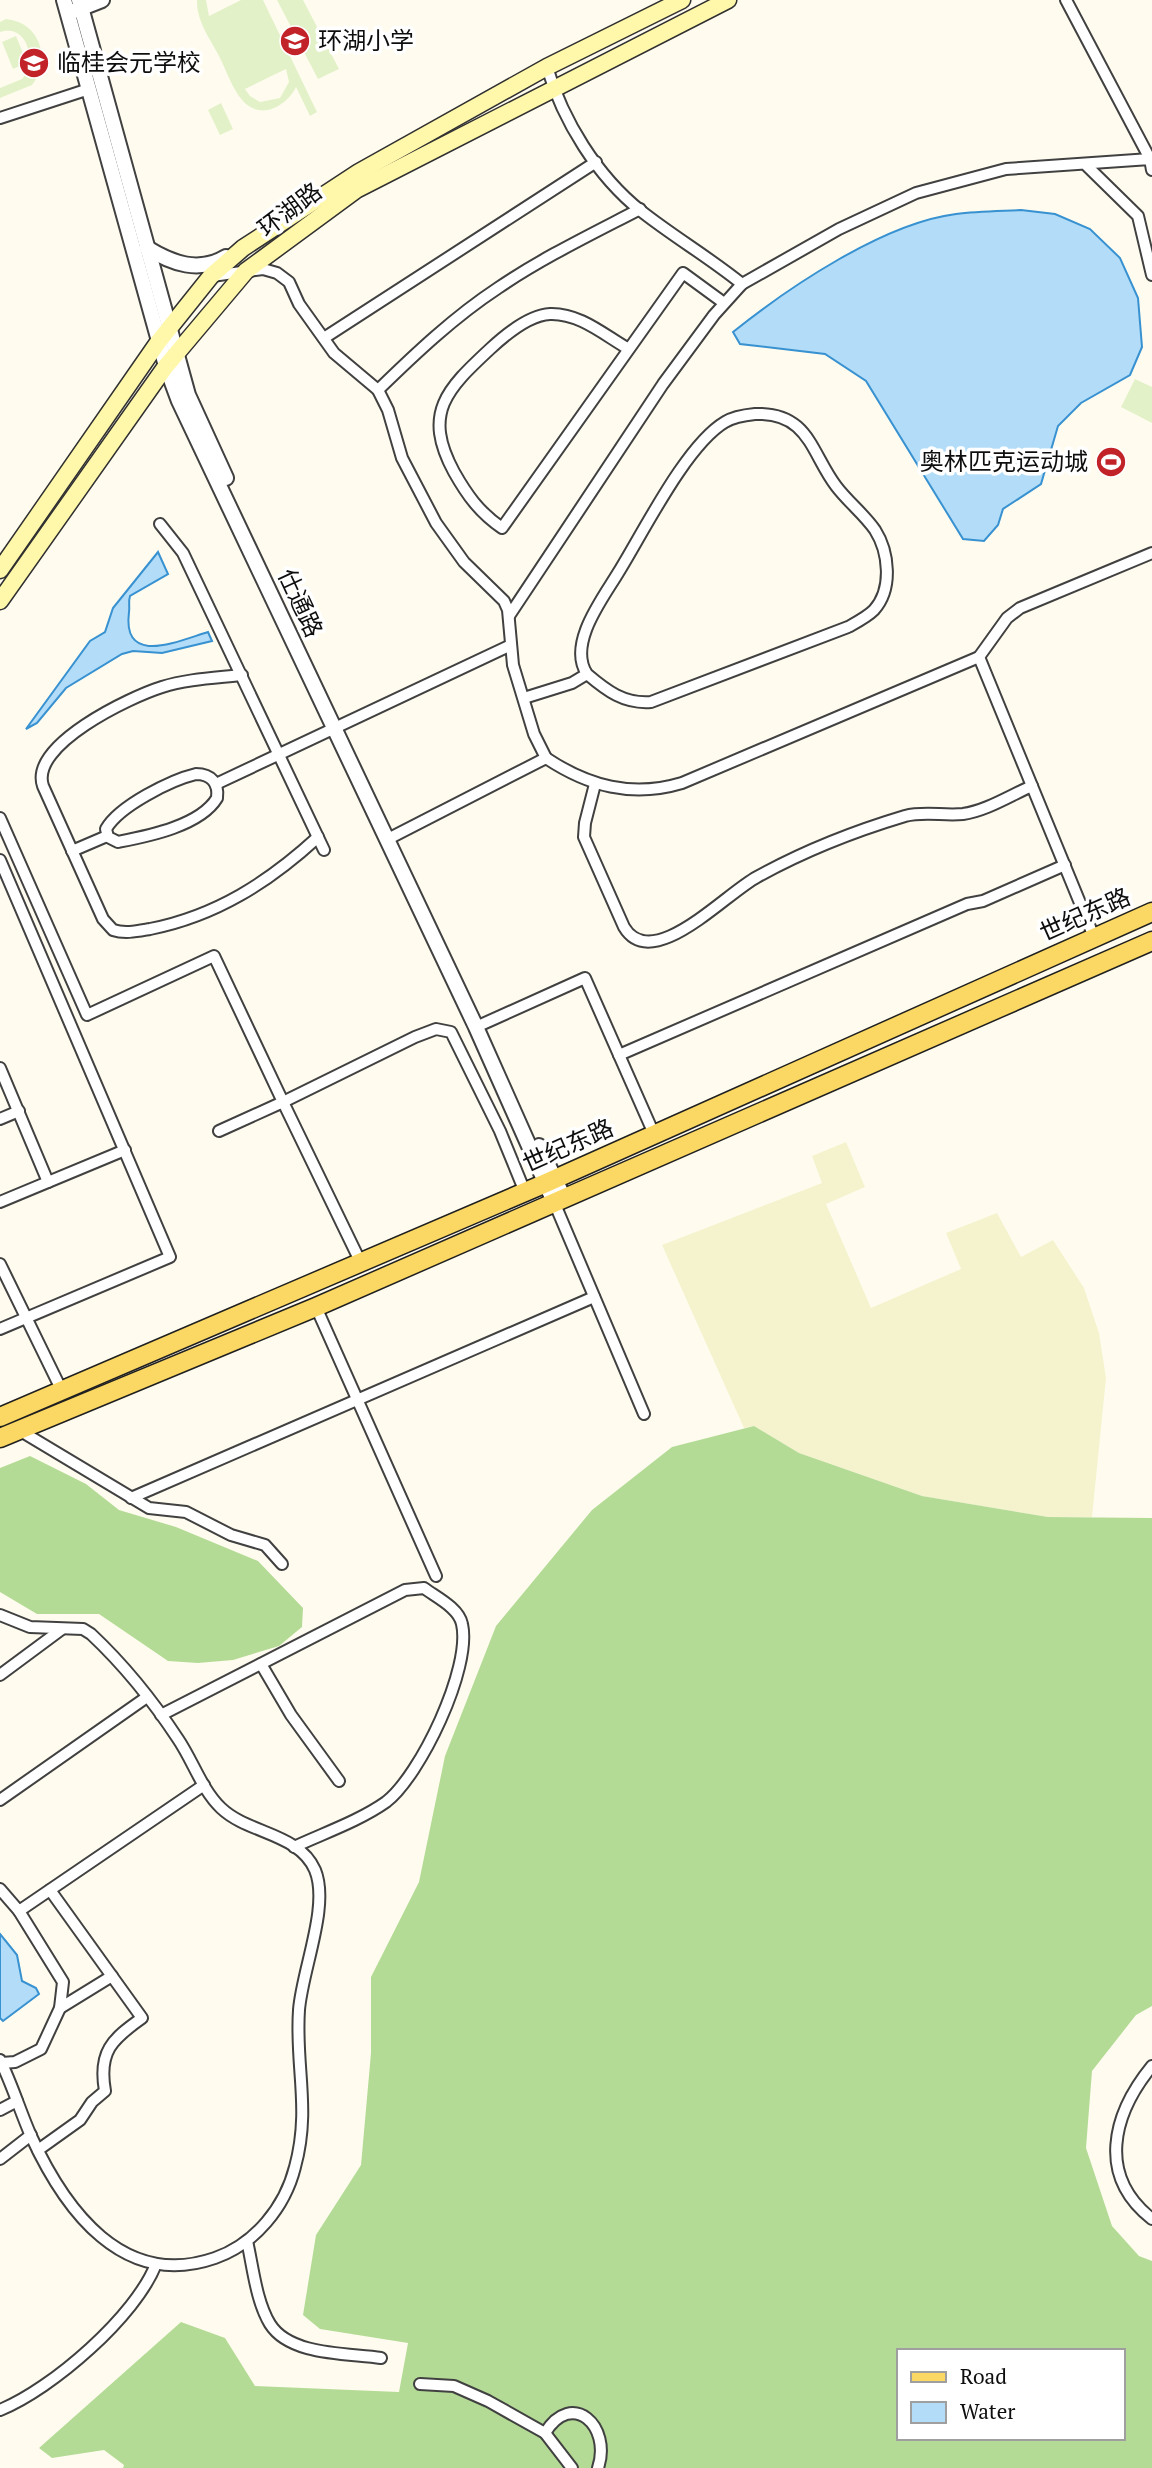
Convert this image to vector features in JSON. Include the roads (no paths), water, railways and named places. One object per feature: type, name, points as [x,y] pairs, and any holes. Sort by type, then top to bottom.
[{"type":"main road","name":"环湖路","points":[[0,570],[164,335],[211,276],[243,248],[359,172],[547,67],[682,0]]},
{"type":"main road","name":"环湖路","points":[[0,601],[171,361],[246,271],[356,190],[728,0]]},
{"type":"main road","name":"世纪东路","points":[[0,1417],[525,1192],[1152,912]]},
{"type":"main road","points":[[1094,937],[1104,961]]},
{"type":"main road","name":"世纪东路","points":[[0,1438],[316,1307],[1152,941]]},
{"type":"street","points":[[73,5],[102,0]]},
{"type":"street","points":[[509,616],[663,384],[724,303],[742,284],[839,229],[916,193],[1006,169],[1151,162],[1066,0]]},
{"type":"street","name":"仕通路","points":[[73,5],[89,89],[164,335],[179,401],[339,727],[559,1200]]},
{"type":"street","name":"仕通路","points":[[73,5],[147,248],[164,335]]},
{"type":"street","points":[[547,67],[566,116],[596,162],[640,209],[742,284]]},
{"type":"street","points":[[0,118],[89,89]]},
{"type":"street","points":[[324,338],[596,162]]},
{"type":"street","points":[[1087,166],[1138,216],[1152,275]]},
{"type":"street","points":[[378,390],[419,350],[498,288],[566,247],[640,209]]},
{"type":"street","points":[[147,248],[192,267],[210,267],[243,248]]},
{"type":"street","points":[[211,276],[263,269],[277,273],[289,282],[299,304],[334,353],[378,390],[388,410],[402,458],[436,523],[464,562],[504,601],[509,616],[513,665],[534,734],[546,758],[595,783],[629,791],[682,783],[979,657],[1007,618],[1020,608],[1152,553]]},
{"type":"street","points":[[627,348],[569,316],[538,316],[498,342],[463,374],[447,395],[438,414],[437,429],[453,470],[468,498],[485,516],[502,528],[627,348],[683,273],[724,303]]},
{"type":"street","points":[[764,414],[795,425],[815,447],[837,487],[859,510],[883,545],[887,564],[886,581],[876,608],[848,627],[652,702],[626,701],[587,674],[582,662],[582,646],[599,603],[696,448],[726,421],[747,415],[764,414]]},
{"type":"street","points":[[160,524],[183,553],[324,850]]},
{"type":"street","points":[[216,784],[512,645]]},
{"type":"street","points":[[979,657],[1094,937]]},
{"type":"street","points":[[524,698],[572,684],[587,674]]},
{"type":"street","points":[[242,675],[174,684],[149,691],[111,710],[57,747],[45,760],[40,778],[72,851],[107,925],[116,931],[133,932],[176,923],[221,906],[267,879],[318,837]]},
{"type":"street","points":[[391,838],[546,758]]},
{"type":"street","points":[[197,774],[209,776],[216,784],[218,794],[212,805],[182,823],[118,842],[112,842],[107,836],[109,824],[164,786],[197,774]]},
{"type":"street","points":[[595,783],[584,837],[624,927],[634,939],[646,944],[669,939],[742,886],[815,850],[905,816],[975,811],[1032,786]]},
{"type":"street","points":[[0,818],[87,1015],[214,956],[359,1261]]},
{"type":"street","points":[[72,851],[107,836]]},
{"type":"street","points":[[0,860],[170,1257],[0,1329]]},
{"type":"street","points":[[619,1055],[967,904],[983,901],[1065,865]]},
{"type":"street","points":[[479,1026],[585,978],[654,1135]]},
{"type":"street","points":[[219,1132],[415,1037],[436,1030],[451,1031],[500,1131],[525,1192]]},
{"type":"street","points":[[0,1068],[48,1182]]},
{"type":"street","points":[[0,1119],[19,1111]]},
{"type":"street","points":[[0,1202],[125,1150]]},
{"type":"street","points":[[559,1200],[594,1297],[644,1413]]},
{"type":"street","points":[[0,1264],[62,1391]]},
{"type":"street","points":[[131,1498],[594,1297]]},
{"type":"street","points":[[316,1307],[359,1398],[436,1576]]},
{"type":"street","points":[[19,1430],[149,1508],[186,1512],[230,1535],[265,1545],[282,1564]]},
{"type":"street","points":[[161,1715],[411,1587],[424,1588],[442,1601],[462,1622],[461,1649],[449,1700],[439,1727],[400,1789],[371,1811],[294,1847]]},
{"type":"street","points":[[0,1615],[30,1627],[83,1629],[91,1634],[148,1697],[218,1805],[236,1820],[294,1847],[313,1867],[319,1895],[299,2006],[298,2033],[305,2110],[304,2130],[290,2185],[267,2221],[247,2241],[224,2255],[204,2262],[156,2264],[132,2258],[98,2236],[48,2170],[1,2061],[15,2062],[41,2049],[60,2008],[63,1982],[19,1911],[0,1889]]},
{"type":"street","points":[[0,1675],[62,1629]]},
{"type":"street","points":[[261,1664],[291,1715],[339,1781]]},
{"type":"street","points":[[0,1800],[148,1697]]},
{"type":"street","points":[[19,1911],[204,1785]]},
{"type":"street","points":[[38,2150],[73,2126],[105,2091],[104,2063],[109,2046],[122,2032],[142,2018],[50,1890]]},
{"type":"street","points":[[60,2008],[112,1976]]},
{"type":"street","points":[[1152,2066],[1123,2116],[1115,2154],[1120,2180],[1127,2194],[1152,2219]]},
{"type":"street","points":[[0,2110],[17,2101]]},
{"type":"street","points":[[0,2159],[31,2135]]},
{"type":"street","points":[[247,2241],[265,2313],[281,2336],[301,2346],[381,2358]]},
{"type":"street","points":[[0,2410],[35,2392],[90,2346],[144,2289],[156,2264]]},
{"type":"street","points":[[420,2384],[454,2386],[470,2392],[545,2433],[572,2468]]},
{"type":"street","points":[[545,2433],[553,2421],[562,2415],[571,2413],[591,2420],[600,2432],[603,2443],[598,2468]]},
{"type":"water","points":[[1021,210],[1055,214],[1090,229],[1120,258],[1138,298],[1142,347],[1130,375],[1081,403],[1058,426],[1041,484],[1003,509],[998,525],[984,541],[963,539],[866,381],[825,354],[740,344],[733,332],[809,277],[869,243],[899,230],[956,214]]},
{"type":"water","points":[[158,552],[168,574],[130,596],[129,629],[134,640],[143,645],[155,646],[208,632],[212,641],[162,653],[133,651],[122,654],[66,688],[37,723],[26,729],[90,641],[105,632],[113,608]]},
{"type":"water","points":[[0,1934],[17,1955],[22,1981],[36,1988],[39,1994],[3,2021],[0,2018]]},
{"type":"place","name":"环湖小学","points":[[295,41]]},
{"type":"place","name":"临桂会元学校","points":[[34,63]]},
{"type":"place","name":"奥林匹克运动城","points":[[1111,462]]}]
